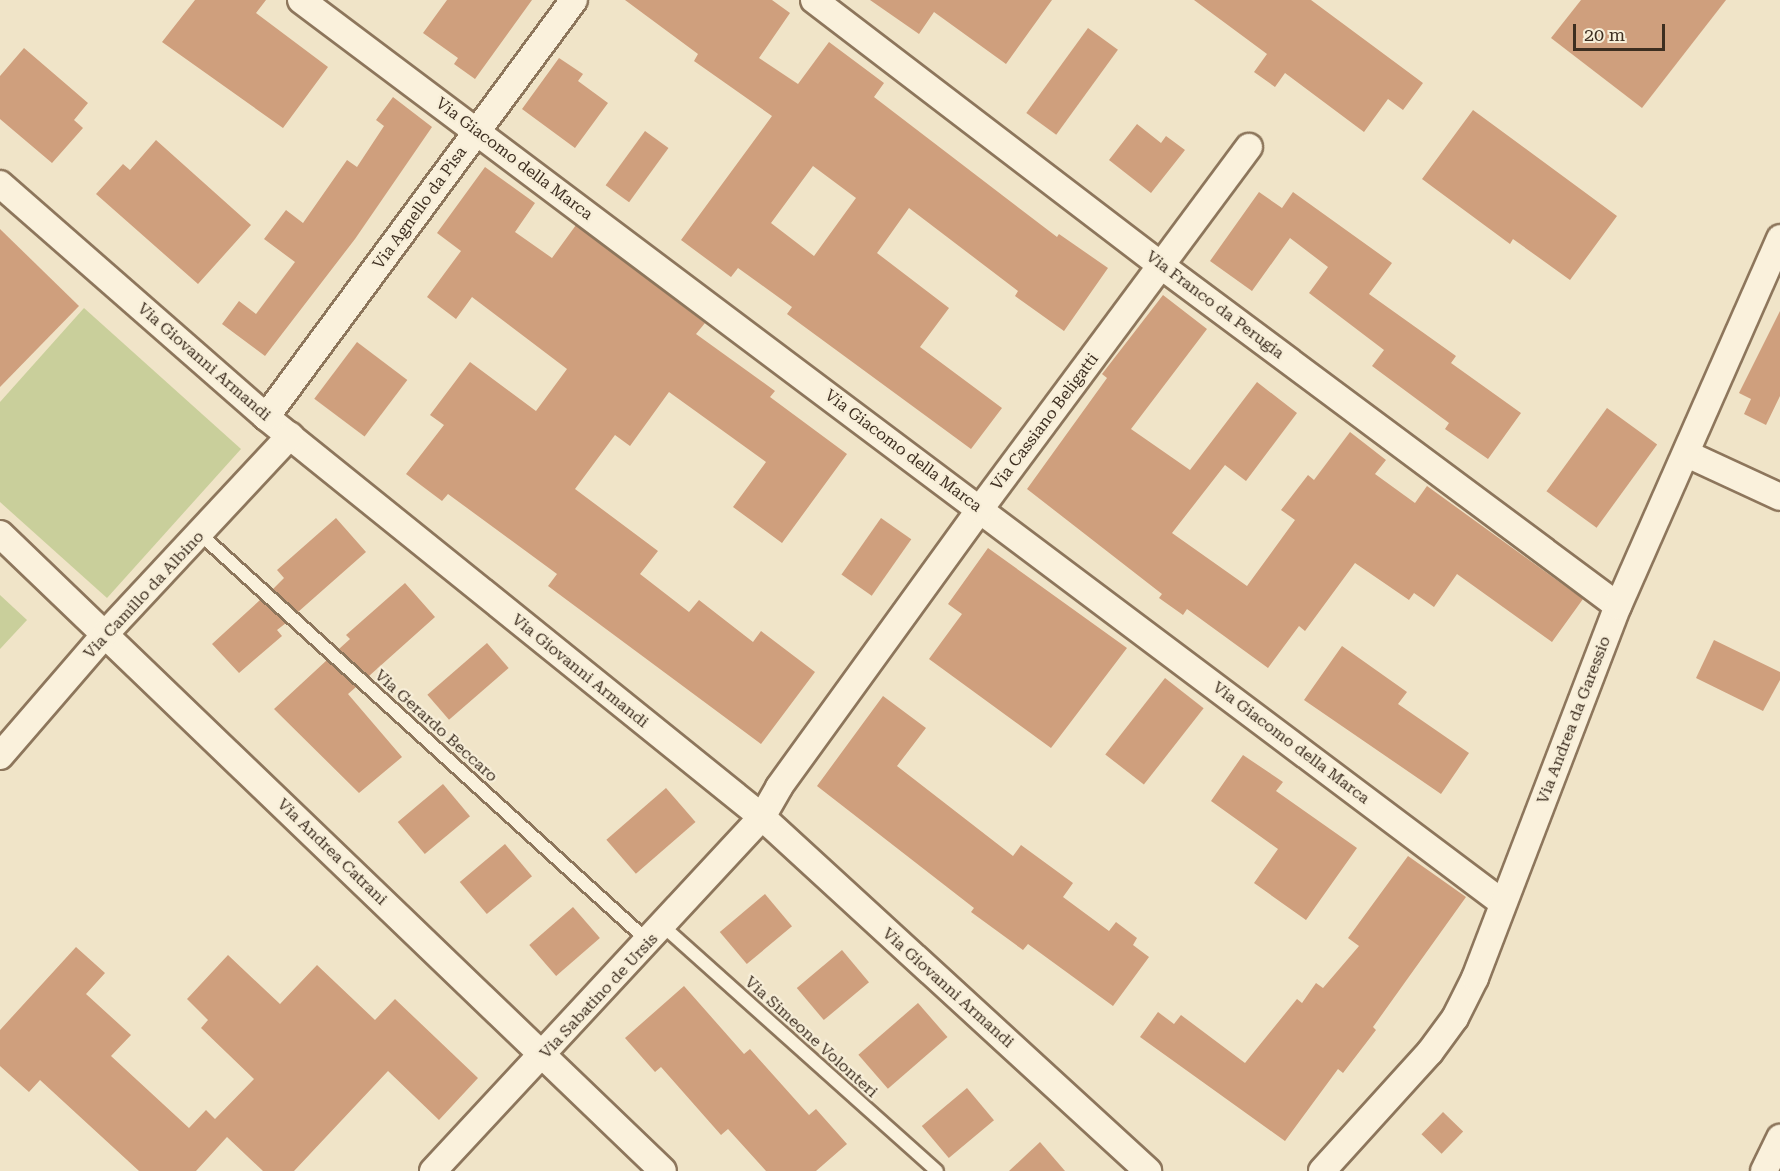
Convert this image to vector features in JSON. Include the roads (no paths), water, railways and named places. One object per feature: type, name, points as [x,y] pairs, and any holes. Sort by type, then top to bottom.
[{"type":"street","name":"Via Giacomo della Marca","points":[[301,0],[1503,903]]},
{"type":"street","name":"Via Agnello da Pisa","points":[[266,417],[574,0]]},
{"type":"street","name":"Via Franco da Perugia","points":[[814,0],[1163,267],[1618,606]]},
{"type":"street","name":"Via Cassiano Beligatti","points":[[762,817],[779,787],[980,509],[1163,267],[1249,147]]},
{"type":"street","name":"Via Giovanni Armandi","points":[[0,184],[266,417],[762,817],[1148,1171]]},
{"type":"street","name":"Via Andrea da Garessio","points":[[1322,1171],[1430,1052],[1455,1018],[1503,903],[1618,606],[1687,454],[1780,238]]},
{"type":"street","name":"Via Camillo da Albino","points":[[0,756],[106,633],[290,436]]},
{"type":"street","points":[[1687,454],[1780,497]]},
{"type":"street","name":"Via Andrea Catrani","points":[[0,534],[106,633],[663,1171]]},
{"type":"street","name":"Via Sabatino de Ursis","points":[[433,1171],[656,934],[762,817]]},
{"type":"street","points":[[1764,1171],[1780,1138]]},
{"type":"lane","name":"Via Gerardo Beccaro","points":[[200,534],[656,934]]},
{"type":"lane","name":"Via Simeone Volonteri","points":[[656,934],[937,1171]]}]
